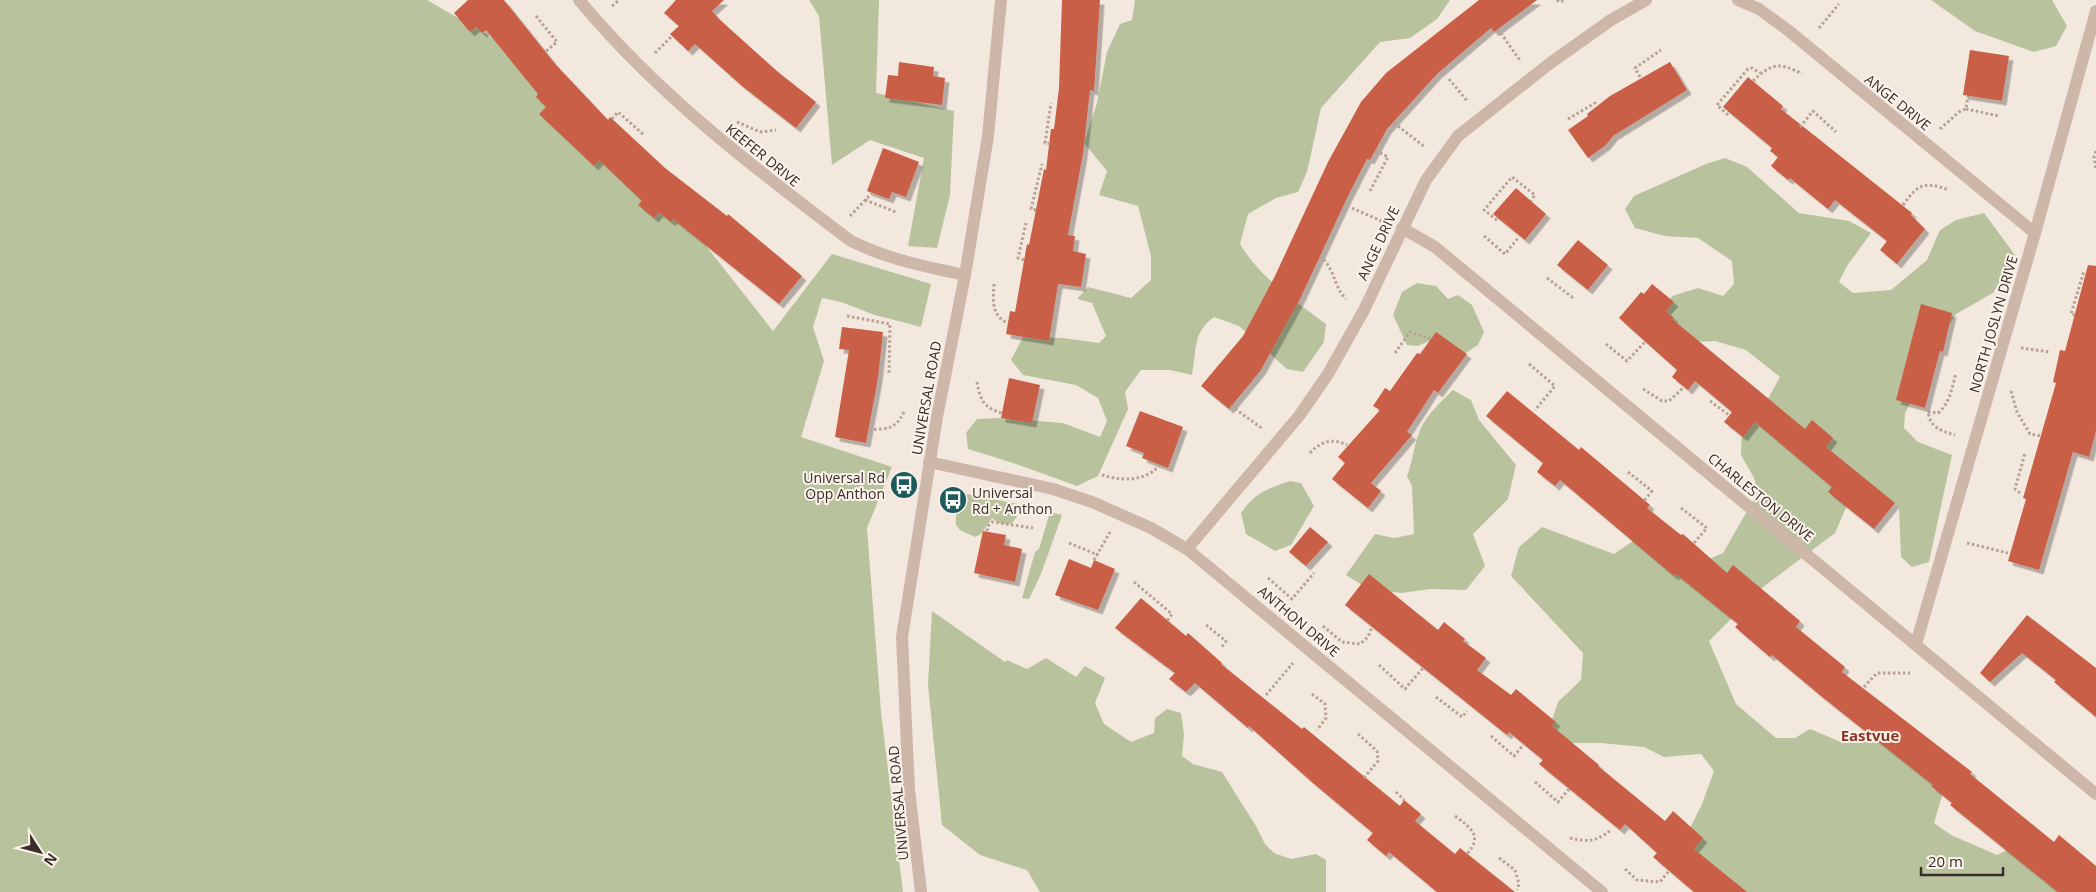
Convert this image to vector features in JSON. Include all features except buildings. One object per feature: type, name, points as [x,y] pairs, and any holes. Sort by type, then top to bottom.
[{"type":"street","name":"KEEFER DRIVE","points":[[579,0],[605,31],[677,102],[717,137],[851,241],[869,250],[909,263],[965,275]]},
{"type":"street","name":"UNIVERSAL ROAD","points":[[921,892],[910,790],[902,637],[929,462],[965,275],[988,136],[1001,0]]},
{"type":"street","name":"ANGE DRIVE","points":[[1187,549],[1299,416],[1328,374],[1364,310],[1426,180],[1458,136],[1532,78],[1611,20],[1646,0]]},
{"type":"street","name":"ANGE DRIVE","points":[[1738,0],[1759,9],[1805,45],[2035,233]]},
{"type":"street","name":"NORTH JOSLYN DRIVE","points":[[1916,644],[2004,343],[2096,10]]},
{"type":"street","name":"CHARLESTON DRIVE","points":[[1402,228],[1434,247],[2096,794]]},
{"type":"street","name":"ANTHON DRIVE","points":[[929,462],[1053,489],[1096,503],[1151,528],[1187,549],[1602,892]]},
{"type":"path","points":[[1557,0],[1559,2],[1565,0]]},
{"type":"path","points":[[1805,45],[1839,4]]},
{"type":"path","points":[[536,16],[557,42],[546,52]]},
{"type":"path","points":[[1498,29],[1532,78]]},
{"type":"path","points":[[1640,77],[1635,68],[1661,50]]},
{"type":"path","points":[[1753,81],[1760,73],[1776,66],[1787,66],[1802,74]]},
{"type":"path","points":[[1728,115],[1717,105],[1748,69],[1752,68],[1760,73]]},
{"type":"path","points":[[1450,79],[1481,118]]},
{"type":"path","points":[[1966,109],[1968,96]]},
{"type":"path","points":[[1568,119],[1595,102],[1598,106]]},
{"type":"path","points":[[1050,144],[1045,143],[1051,103]]},
{"type":"path","points":[[1925,143],[1959,112],[1966,109],[1999,116]]},
{"type":"path","points":[[1800,127],[1814,111],[1836,132]]},
{"type":"path","points":[[612,119],[618,112],[644,135]]},
{"type":"path","points":[[737,122],[760,132],[776,130]]},
{"type":"path","points":[[1394,123],[1440,160]]},
{"type":"path","points":[[1370,192],[1388,157],[1375,150]]},
{"type":"path","points":[[2096,151],[2094,156],[2096,170]]},
{"type":"path","points":[[1036,210],[1031,209],[1042,164]]},
{"type":"path","points":[[1497,220],[1484,210],[1512,177],[1535,195],[1531,201]]},
{"type":"path","points":[[1903,205],[1912,193],[1922,185],[1929,184],[1952,192]]},
{"type":"path","points":[[836,230],[872,193]]},
{"type":"path","points":[[865,200],[896,212]]},
{"type":"path","points":[[1352,208],[1402,228]]},
{"type":"path","points":[[1024,260],[1018,258],[1026,223]]},
{"type":"path","points":[[1484,236],[1505,254],[1518,238]]},
{"type":"path","points":[[1320,256],[1332,270],[1338,289],[1344,298],[1364,310]]},
{"type":"path","points":[[2076,315],[2071,314],[2084,271]]},
{"type":"path","points":[[1547,278],[1572,296],[1574,294]]},
{"type":"path","points":[[994,284],[992,305],[1001,320],[1008,324]]},
{"type":"path","points":[[847,316],[890,324],[889,375]]},
{"type":"path","points":[[1395,353],[1410,332],[1431,339]]},
{"type":"path","points":[[1606,344],[1628,362],[1645,342]]},
{"type":"path","points":[[2004,343],[2027,350],[2038,349],[2050,352]]},
{"type":"path","points":[[1529,364],[1555,386],[1535,410]]},
{"type":"path","points":[[1956,374],[1949,400],[1943,409],[1938,413],[1928,410],[1930,422],[1947,433],[1975,440]]},
{"type":"path","points":[[977,382],[980,398],[985,405],[991,410],[1002,413]]},
{"type":"path","points":[[2009,384],[2017,412],[2030,434],[2041,436]]},
{"type":"path","points":[[1643,389],[1662,401],[1669,401],[1684,387]]},
{"type":"path","points":[[1710,401],[1729,415]]},
{"type":"path","points":[[1231,406],[1278,441]]},
{"type":"path","points":[[869,430],[891,428],[897,424],[904,412]]},
{"type":"path","points":[[1310,453],[1321,443],[1332,441],[1347,445]]},
{"type":"path","points":[[2020,493],[2015,489],[2025,453]]},
{"type":"path","points":[[1102,475],[1130,480],[1144,476],[1160,465]]},
{"type":"path","points":[[1628,472],[1652,492],[1644,501]]},
{"type":"path","points":[[1681,508],[1706,528],[1694,543]]},
{"type":"path","points":[[1094,560],[1120,514]]},
{"type":"path","points":[[987,531],[988,526],[992,522],[1033,528]]},
{"type":"path","points":[[1946,538],[2008,553]]},
{"type":"path","points":[[1069,543],[1098,555]]},
{"type":"path","points":[[1268,578],[1292,598],[1314,573]]},
{"type":"path","points":[[1134,582],[1172,614],[1167,620]]},
{"type":"path","points":[[1206,625],[1226,641],[1221,648]]},
{"type":"path","points":[[1323,626],[1342,642],[1360,644],[1368,637],[1372,626]]},
{"type":"path","points":[[1266,695],[1306,647]]},
{"type":"path","points":[[1379,666],[1405,689],[1424,668]]},
{"type":"path","points":[[1864,687],[1877,673],[1883,671],[1910,673]]},
{"type":"path","points":[[1312,694],[1325,704],[1326,718],[1317,730]]},
{"type":"path","points":[[1436,696],[1462,717],[1466,711]]},
{"type":"path","points":[[1358,734],[1377,751],[1378,761],[1364,778]]},
{"type":"path","points":[[1491,736],[1514,756],[1524,744]]},
{"type":"path","points":[[1535,782],[1558,802],[1569,789]]},
{"type":"path","points":[[1396,792],[1404,800]]},
{"type":"path","points":[[1455,816],[1470,827],[1475,837],[1474,846],[1467,854]]},
{"type":"path","points":[[1568,837],[1585,841],[1599,840],[1611,830]]},
{"type":"path","points":[[1500,858],[1515,870],[1519,884],[1517,890]]},
{"type":"path","points":[[1625,869],[1637,880],[1660,882],[1669,871]]},
{"type":"green space","points":[[0,0],[427,0],[498,41],[670,200],[773,331],[832,254],[931,284],[921,327],[875,315],[841,302],[822,298],[813,327],[824,361],[801,437],[892,467],[867,528],[881,712],[903,892],[0,892]]},
{"type":"green space","points":[[809,0],[879,0],[876,93],[954,111],[950,195],[937,248],[908,246],[924,158],[870,140],[832,165],[819,16]]},
{"type":"green space","points":[[1135,0],[1450,0],[1437,19],[1410,38],[1380,42],[1321,108],[1307,172],[1298,192],[1276,198],[1248,214],[1240,244],[1248,257],[1279,288],[1326,324],[1324,342],[1303,372],[1287,369],[1239,326],[1214,317],[1202,329],[1199,336],[1192,375],[1170,370],[1141,370],[1125,392],[1128,409],[1098,476],[1077,486],[968,449],[966,433],[977,419],[1001,418],[1063,423],[1100,437],[1107,421],[1098,398],[1076,385],[1023,375],[1011,360],[1023,337],[1063,338],[1099,343],[1106,336],[1092,303],[1077,299],[1088,287],[1131,298],[1151,280],[1151,256],[1138,206],[1099,195],[1107,171],[1084,143],[1097,103],[1107,52],[1120,24],[1132,20]]},
{"type":"green space","points":[[1931,0],[2052,0],[2067,26],[2056,46],[2034,52],[1975,31]]},
{"type":"green space","points":[[1725,158],[1747,167],[1799,213],[1849,221],[1871,233],[1847,266],[1839,282],[1853,293],[1891,290],[1927,260],[1940,230],[1956,220],[1984,213],[2015,255],[1993,293],[1956,314],[1938,341],[1921,382],[1905,413],[1904,428],[1918,442],[1952,455],[1929,562],[1912,567],[1901,557],[1899,507],[1885,495],[1848,503],[1835,533],[1763,587],[1709,641],[1736,704],[1776,738],[1795,738],[1810,729],[1841,742],[1901,741],[1948,776],[1934,823],[1951,835],[1997,855],[2013,847],[2059,892],[1716,892],[1677,854],[1702,804],[1714,771],[1701,754],[1664,757],[1644,747],[1600,743],[1567,743],[1549,729],[1558,702],[1581,680],[1583,653],[1511,576],[1519,547],[1542,527],[1614,554],[1633,541],[1663,544],[1691,567],[1723,553],[1758,492],[1754,478],[1741,455],[1742,429],[1766,402],[1780,377],[1746,350],[1715,341],[1674,343],[1659,325],[1672,296],[1698,288],[1723,296],[1734,284],[1732,261],[1698,238],[1665,236],[1635,228],[1625,209],[1634,196],[1706,164]]},
{"type":"green space","points":[[1417,283],[1436,286],[1448,299],[1458,295],[1472,305],[1484,332],[1478,345],[1456,359],[1429,341],[1418,346],[1407,345],[1393,315],[1402,292]]},
{"type":"green space","points":[[1453,390],[1471,400],[1479,420],[1516,465],[1508,499],[1473,534],[1485,566],[1466,590],[1430,589],[1401,593],[1370,590],[1346,575],[1375,534],[1394,538],[1414,534],[1412,486],[1407,476],[1416,441],[1426,419]]},
{"type":"green space","points":[[1290,481],[1301,483],[1314,506],[1291,545],[1275,551],[1246,534],[1241,513],[1262,492]]},
{"type":"green space","points":[[967,494],[1018,504],[1018,515],[1011,524],[1000,523],[992,518],[981,534],[975,537],[960,530],[956,525],[958,508]]},
{"type":"green space","points":[[1050,512],[1062,515],[1041,574],[1029,599],[1022,598],[1035,552],[1039,549]]},
{"type":"green space","points":[[932,611],[1005,662],[1007,660],[1027,669],[1046,658],[1076,677],[1085,666],[1105,678],[1095,703],[1104,724],[1131,742],[1154,733],[1155,718],[1167,709],[1181,713],[1184,734],[1182,756],[1193,764],[1222,772],[1256,826],[1265,844],[1274,853],[1291,859],[1316,854],[1326,860],[1326,892],[1040,892],[1027,870],[980,855],[942,825],[928,685]]},
{"type":"place","name":"Universal Rd Opp Anthon","points":[[904,485]]},
{"type":"place","name":"Universal Rd + Anthon","points":[[953,500]]},
{"type":"district","name":"Eastvue","points":[[1870,735]]}]
